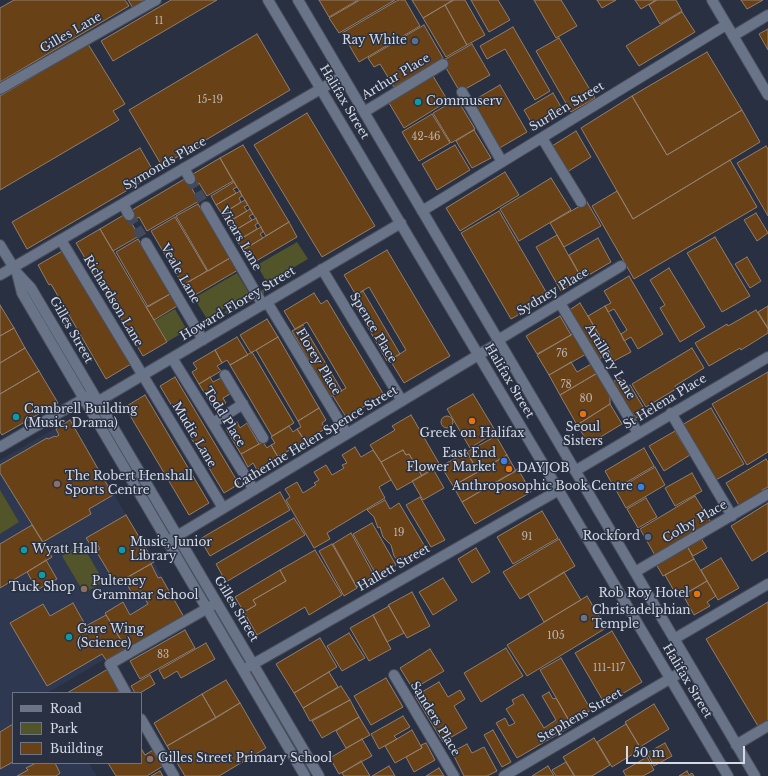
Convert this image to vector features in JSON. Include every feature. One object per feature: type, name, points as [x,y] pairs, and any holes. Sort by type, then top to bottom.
[{"type":"street","name":"Gilles Lane","points":[[0,89],[156,0]]},
{"type":"street","name":"Halifax Street","points":[[268,0],[728,776]]},
{"type":"street","name":"Halifax Street","points":[[298,0],[755,776]]},
{"type":"street","points":[[712,0],[768,96]]},
{"type":"street","points":[[733,36],[768,15]]},
{"type":"street","name":"Surflen Street","points":[[422,211],[726,25]]},
{"type":"street","name":"Arthur Place","points":[[364,112],[443,64]]},
{"type":"street","name":"Symonds Place","points":[[0,275],[15,270],[61,240],[343,76]]},
{"type":"street","points":[[462,92],[502,162]]},
{"type":"street","points":[[542,138],[580,202]]},
{"type":"street","points":[[184,168],[190,179]]},
{"type":"street","points":[[123,204],[129,215]]},
{"type":"street","name":"Vicars Lane","points":[[206,207],[265,303]]},
{"type":"street","name":"Howard Florey Street","points":[[0,447],[96,397],[142,376],[401,223]]},
{"type":"street","name":"Richardson Lane","points":[[61,240],[142,376]]},
{"type":"street","name":"Veale Lane","points":[[146,243],[203,340]]},
{"type":"street","name":"Gilles Street","points":[[0,245],[15,270],[31,288],[319,776]]},
{"type":"street","name":"Sydney Place","points":[[478,355],[621,266]]},
{"type":"street","name":"Spence Place","points":[[322,269],[402,401]]},
{"type":"street","name":"Gilles Street","points":[[15,270],[22,293],[305,776]]},
{"type":"street","name":"Florey Place","points":[[265,303],[347,434]]},
{"type":"street","name":"Artillery Lane","points":[[560,303],[638,433]]},
{"type":"street","name":"Catherine Helen Spence Street","points":[[168,542],[478,355]]},
{"type":"street","name":"St Helena Place","points":[[575,471],[768,357]]},
{"type":"street","name":"Todd Place","points":[[172,358],[254,490]]},
{"type":"street","points":[[225,375],[263,438]]},
{"type":"street","name":"Mudie Lane","points":[[142,376],[223,508]]},
{"type":"street","points":[[213,423],[243,404]]},
{"type":"street","points":[[671,413],[732,516]]},
{"type":"street","name":"Hallett Street","points":[[243,669],[559,490]]},
{"type":"street","name":"Colby Place","points":[[635,572],[768,494]]},
{"type":"street","points":[[674,640],[768,584]]},
{"type":"street","points":[[125,692],[110,664],[217,603]]},
{"type":"street","name":"Stephens Street","points":[[504,776],[690,667]]},
{"type":"street","name":"Sanders Place","points":[[394,675],[454,776]]},
{"type":"street","points":[[142,721],[174,776]]},
{"type":"street","points":[[736,745],[768,726]]},
{"type":"shaded area","name":"Pulteney Grammar School","points":[[70,420],[154,562],[184,617],[127,650],[126,649],[106,660],[105,659],[49,692],[12,692],[12,764],[90,764],[97,776],[0,776],[0,460]]},
{"type":"green space","points":[[297,242],[308,259],[267,283],[257,265]]},
{"type":"green space","points":[[237,273],[249,293],[207,319],[194,298]]},
{"type":"green space","points":[[264,289],[264,294],[228,315],[224,312]]},
{"type":"green space","points":[[175,309],[187,330],[167,342],[154,321]]},
{"type":"green space","points":[[0,490],[19,522],[0,534]]},
{"type":"green space","points":[[82,544],[104,582],[84,593],[62,556]]},
{"type":"building","points":[[14,0],[125,0],[129,6],[0,82],[0,8]]},
{"type":"building","points":[[128,0],[150,0],[134,10]]},
{"type":"building","points":[[171,0],[217,0],[113,61],[101,41]]},
{"type":"building","points":[[319,0],[358,0],[329,17]]},
{"type":"building","points":[[360,0],[395,0],[339,33],[329,18]]},
{"type":"building","points":[[398,0],[405,0],[420,26],[359,62],[342,33]]},
{"type":"building","points":[[412,0],[453,0],[423,18]]},
{"type":"building","points":[[454,0],[465,0],[485,35],[467,45],[445,5]]},
{"type":"building","points":[[471,0],[498,0],[510,20],[489,32]]},
{"type":"building","points":[[534,0],[561,0],[577,26],[556,38]]},
{"type":"building","points":[[597,0],[616,0],[602,8]]},
{"type":"building","points":[[635,0],[656,0],[641,9]]},
{"type":"building","points":[[657,0],[676,0],[682,11],[660,24],[649,5]]},
{"type":"building","points":[[741,0],[763,0],[747,9]]},
{"type":"building","points":[[445,5],[467,45],[446,57],[423,18]]},
{"type":"building","points":[[682,12],[695,32],[639,66],[626,46]]},
{"type":"building","name":"Ray White","points":[[424,25],[443,58],[394,87],[380,64],[374,67],[368,58]]},
{"type":"building","points":[[513,27],[550,91],[535,100],[505,49],[487,59],[480,46]]},
{"type":"building","points":[[768,29],[768,50],[759,34]]},
{"type":"building","points":[[257,34],[290,90],[162,166],[129,110]]},
{"type":"building","points":[[559,38],[595,98],[571,112],[536,51]]},
{"type":"building","points":[[88,44],[125,104],[113,111],[119,120],[0,190],[0,96]]},
{"type":"building","points":[[472,44],[490,75],[460,92],[442,61]]},
{"type":"building","points":[[707,52],[742,110],[667,155],[632,96]]},
{"type":"building","name":"Commuserv","points":[[433,76],[448,101],[404,128],[389,103]]},
{"type":"building","points":[[500,85],[527,132],[496,150],[469,103]]},
{"type":"building","points":[[553,93],[564,112],[535,129],[524,110]]},
{"type":"building","points":[[632,96],[667,155],[742,110],[760,142],[633,219],[581,128]]},
{"type":"building","points":[[457,99],[475,129],[451,143],[433,113]]},
{"type":"building","points":[[307,113],[375,226],[322,257],[254,145]]},
{"type":"building","points":[[432,114],[450,143],[419,161],[402,132]]},
{"type":"building","points":[[474,130],[491,158],[472,168],[456,141]]},
{"type":"building","points":[[576,131],[591,157],[567,172],[552,146]]},
{"type":"building","points":[[243,145],[289,222],[266,236],[220,158]]},
{"type":"building","points":[[455,145],[470,170],[437,190],[422,164]]},
{"type":"building","points":[[766,146],[768,149],[768,216],[737,163]]},
{"type":"building","points":[[140,148],[155,174],[27,249],[12,222]]},
{"type":"building","points":[[220,158],[233,181],[207,196],[199,183],[191,187],[199,201],[147,231],[139,217],[131,222],[139,236],[113,251],[100,229]]},
{"type":"building","points":[[730,160],[757,207],[634,279],[592,206],[617,191],[633,219]]},
{"type":"building","points":[[505,172],[519,195],[460,231],[446,208]]},
{"type":"building","points":[[551,178],[571,210],[519,241],[500,209]]},
{"type":"building","points":[[234,182],[237,187],[233,189],[236,193],[216,205],[211,196]]},
{"type":"building","points":[[240,191],[242,196],[239,198],[241,202],[222,214],[216,205]]},
{"type":"building","points":[[245,200],[248,205],[244,207],[247,211],[227,223],[222,214]]},
{"type":"building","points":[[587,202],[601,226],[564,247],[550,223]]},
{"type":"building","points":[[198,204],[230,258],[208,271],[176,216]]},
{"type":"building","points":[[250,209],[253,214],[249,216],[252,220],[232,232],[227,223]]},
{"type":"building","points":[[499,211],[549,297],[511,319],[461,233]]},
{"type":"building","points":[[756,213],[768,233],[757,241],[744,220]]},
{"type":"building","points":[[175,217],[207,271],[183,285],[151,231]]},
{"type":"building","points":[[256,218],[258,223],[255,225],[257,229],[237,241],[232,232]]},
{"type":"building","points":[[289,222],[297,237],[251,264],[243,250]]},
{"type":"building","points":[[261,227],[263,232],[260,234],[263,238],[243,250],[237,241]]},
{"type":"building","points":[[100,229],[167,342],[143,356],[76,243]]},
{"type":"building","points":[[557,235],[582,279],[561,291],[536,247]]},
{"type":"building","points":[[715,237],[750,296],[722,312],[687,253]]},
{"type":"building","points":[[598,238],[611,262],[582,279],[569,255]]},
{"type":"building","points":[[138,239],[170,294],[148,307],[116,252]]},
{"type":"building","points":[[64,250],[131,364],[106,379],[51,284],[49,285],[38,265]]},
{"type":"building","points":[[387,250],[450,356],[404,383],[390,360],[406,350],[369,287],[356,295],[344,275]]},
{"type":"building","points":[[747,257],[761,281],[750,288],[735,264]]},
{"type":"building","points":[[230,258],[238,270],[190,298],[183,285]]},
{"type":"building","points":[[669,268],[705,327],[680,342],[660,308],[665,305],[650,280]]},
{"type":"building","points":[[629,276],[663,334],[638,349],[631,337],[624,341],[621,334],[627,330],[614,309],[608,312],[605,306],[611,303],[604,291]]},
{"type":"building","points":[[363,291],[400,354],[390,360],[387,361],[351,298]]},
{"type":"building","points":[[314,293],[321,304],[327,300],[384,395],[346,417],[333,396],[346,388],[307,322],[295,329],[284,311]]},
{"type":"building","points":[[170,294],[177,306],[154,320],[146,307]]},
{"type":"building","points":[[580,303],[610,353],[597,360],[568,311]]},
{"type":"building","points":[[0,305],[14,328],[0,336]]},
{"type":"building","points":[[605,306],[631,352],[614,361],[588,316]]},
{"type":"building","points":[[768,306],[768,328],[758,312]]},
{"type":"building","points":[[756,310],[768,329],[768,333],[741,350],[740,348],[709,366],[695,343],[727,324],[728,326]]},
{"type":"building","points":[[560,316],[571,335],[537,354],[526,336]]},
{"type":"building","points":[[267,319],[278,337],[251,353],[240,335]]},
{"type":"building","points":[[303,325],[342,391],[330,397],[292,331]]},
{"type":"building","points":[[14,328],[25,348],[0,363],[0,336]]},
{"type":"building","points":[[576,332],[588,353],[549,375],[537,355]]},
{"type":"building","points":[[237,337],[248,355],[230,365],[227,360],[222,363],[215,350]]},
{"type":"building","points":[[278,337],[319,408],[298,421],[256,350]]},
{"type":"building","points":[[25,348],[39,371],[0,394],[0,363]]},
{"type":"building","points":[[692,348],[704,368],[675,386],[676,389],[646,407],[632,384]]},
{"type":"building","points":[[215,350],[222,363],[217,366],[221,371],[199,384],[192,372],[197,369],[193,363]]},
{"type":"building","points":[[252,352],[294,423],[272,436],[230,365]]},
{"type":"building","points":[[571,362],[577,372],[593,363],[599,372],[560,395],[549,375]]},
{"type":"building","name":"Cambrell Building (Music, Drama)","points":[[39,371],[58,403],[2,435],[0,432],[0,394]]},
{"type":"building","points":[[599,372],[610,392],[610,404],[577,425],[560,395]]},
{"type":"building","points":[[768,372],[768,452],[747,465],[712,404]]},
{"type":"building","points":[[175,377],[239,484],[224,493],[160,386]]},
{"type":"building","points":[[210,377],[213,382],[221,378],[230,394],[223,398],[226,403],[214,409],[199,384]]},
{"type":"building","points":[[620,378],[626,387],[630,385],[646,412],[636,418],[631,411],[628,413],[611,383]]},
{"type":"building","name":"Greek on Halifax","points":[[473,394],[496,432],[470,448],[447,409]]},
{"type":"building","points":[[145,395],[209,503],[189,515],[125,407]]},
{"type":"building","points":[[610,404],[622,424],[589,444],[577,425]]},
{"type":"building","points":[[319,408],[326,420],[322,423],[325,429],[305,441],[297,429],[301,427],[298,421]]},
{"type":"building","points":[[711,408],[744,464],[714,481],[682,425]]},
{"type":"building","points":[[411,415],[440,465],[422,476],[409,454],[406,455],[403,450],[381,462],[370,445],[395,430],[392,426]]},
{"type":"building","points":[[445,416],[449,416],[453,422],[449,428],[445,428],[441,424],[441,420]]},
{"type":"building","name":"The Robert Henshall Sports Centre","points":[[70,420],[113,495],[89,509],[91,514],[43,542],[0,473],[0,465],[47,438],[56,437],[59,435],[56,429]]},
{"type":"building","points":[[237,422],[240,428],[247,423],[259,444],[241,454],[226,429]]},
{"type":"building","points":[[289,426],[293,432],[297,429],[305,441],[278,457],[271,445],[275,443],[271,437]]},
{"type":"building","points":[[675,431],[690,455],[664,471],[649,446]]},
{"type":"building","points":[[496,436],[507,455],[478,472],[467,452]]},
{"type":"building","points":[[263,442],[267,448],[271,445],[278,457],[257,470],[253,463],[248,467],[241,454]]},
{"type":"building","points":[[355,447],[361,457],[373,450],[381,462],[391,480],[379,487],[385,498],[327,533],[330,539],[314,548],[286,500],[290,497],[285,489],[297,482],[303,493],[316,485],[314,483],[319,480],[314,472],[326,465],[332,475],[344,468],[342,465],[347,463],[342,455]]},
{"type":"building","points":[[644,448],[654,466],[615,489],[605,471]]},
{"type":"building","points":[[403,450],[406,455],[409,454],[422,476],[397,490],[381,462]]},
{"type":"building","points":[[467,452],[478,472],[453,486],[441,466]]},
{"type":"building","points":[[507,455],[516,471],[462,502],[453,486]]},
{"type":"building","points":[[766,459],[768,462],[768,487],[762,490],[764,493],[740,507],[726,483]]},
{"type":"building","name":"Anthroposophic Book Centre","points":[[655,467],[665,485],[626,508],[616,490]]},
{"type":"building","points":[[433,469],[444,488],[423,500],[412,481]]},
{"type":"building","points":[[518,469],[531,492],[475,524],[462,502]]},
{"type":"building","points":[[692,473],[702,491],[675,506],[665,488]]},
{"type":"building","points":[[280,492],[290,510],[210,556],[200,539]]},
{"type":"building","points":[[695,496],[712,524],[656,557],[640,529]]},
{"type":"building","points":[[420,497],[445,540],[431,547],[406,505]]},
{"type":"building","points":[[646,498],[657,517],[638,528],[627,509]]},
{"type":"building","points":[[385,500],[390,509],[399,503],[427,550],[401,565],[394,556],[391,545],[383,537],[380,527],[378,528],[374,517],[367,510]]},
{"type":"building","points":[[768,503],[768,551],[752,561],[731,526]]},
{"type":"building","points":[[542,511],[558,538],[513,564],[497,537]]},
{"type":"building","name":"Music, Junior Library","points":[[126,515],[154,562],[116,584],[96,551],[100,549],[95,541],[90,544],[86,538]]},
{"type":"building","points":[[294,518],[305,535],[226,582],[216,564]]},
{"type":"building","points":[[372,523],[396,565],[377,576],[353,534]]},
{"type":"building","name":"Wyatt Hall","points":[[32,525],[52,557],[0,588],[0,544]]},
{"type":"building","points":[[351,533],[375,577],[357,587],[333,544]]},
{"type":"building","points":[[701,538],[707,548],[693,556],[687,546]]},
{"type":"building","points":[[559,539],[575,566],[520,599],[503,572]]},
{"type":"building","points":[[332,544],[357,588],[344,596],[319,551]]},
{"type":"building","points":[[687,546],[694,559],[663,576],[656,564]]},
{"type":"building","points":[[476,548],[490,572],[472,583],[458,559]]},
{"type":"building","points":[[315,550],[342,595],[309,615],[305,607],[257,635],[244,612],[256,605],[253,600],[286,581],[280,570]]},
{"type":"building","points":[[721,558],[739,588],[718,600],[701,570]]},
{"type":"building","points":[[694,559],[707,581],[678,598],[665,575]]},
{"type":"building","name":"Tuck Shop","points":[[46,560],[57,579],[37,590],[27,572]]},
{"type":"building","points":[[151,564],[158,578],[161,577],[184,617],[127,650],[105,613],[123,602],[130,615],[148,604],[141,591],[133,595],[124,579]]},
{"type":"building","points":[[280,570],[286,581],[253,600],[256,605],[244,612],[235,597]]},
{"type":"building","points":[[564,572],[581,600],[544,622],[528,594]]},
{"type":"building","points":[[443,578],[457,600],[433,615],[419,592]]},
{"type":"building","points":[[707,581],[716,596],[707,602],[710,606],[694,615],[683,595]]},
{"type":"building","points":[[412,592],[430,626],[407,638],[388,605]]},
{"type":"building","points":[[587,596],[606,628],[527,676],[507,645]]},
{"type":"building","points":[[768,602],[768,721],[758,726],[706,639]]},
{"type":"building","name":"Gare Wing (Science)","points":[[73,603],[86,626],[106,615],[126,649],[106,660],[102,654],[47,686],[10,623],[43,604],[50,616]]},
{"type":"building","points":[[389,606],[404,633],[387,642],[373,615]]},
{"type":"building","points":[[373,615],[391,649],[369,661],[350,628]]},
{"type":"building","points":[[185,630],[195,648],[140,679],[130,661]]},
{"type":"building","points":[[612,631],[642,682],[605,704],[575,653]]},
{"type":"building","points":[[349,633],[365,658],[342,671],[327,646]]},
{"type":"building","points":[[320,638],[337,667],[294,693],[276,664]]},
{"type":"building","points":[[206,643],[215,659],[181,678],[177,671],[164,679],[159,670]]},
{"type":"building","points":[[506,648],[523,676],[481,702],[464,673]]},
{"type":"building","points":[[430,649],[444,671],[413,689],[400,668]]},
{"type":"building","points":[[561,658],[591,710],[570,722],[540,670]]},
{"type":"building","points":[[108,669],[121,690],[118,692],[69,692]]},
{"type":"building","points":[[329,672],[338,687],[303,708],[294,693]]},
{"type":"building","points":[[150,675],[155,684],[142,692],[134,692],[131,686]]},
{"type":"building","points":[[386,678],[403,707],[371,725],[354,696]]},
{"type":"building","points":[[226,680],[240,703],[216,718],[202,694]]},
{"type":"building","points":[[439,682],[448,697],[460,690],[465,699],[454,706],[467,728],[443,742],[415,696]]},
{"type":"building","points":[[341,686],[350,700],[310,721],[303,708]]},
{"type":"building","points":[[549,692],[553,699],[556,698],[572,726],[517,758],[496,723],[505,718],[509,726],[515,723],[506,709],[514,704],[512,700],[523,694],[544,728],[556,720],[542,696]]},
{"type":"building","points":[[202,694],[216,718],[167,746],[154,723]]},
{"type":"building","points":[[350,700],[359,717],[322,738],[312,721]]},
{"type":"building","points":[[240,703],[266,748],[219,776],[185,776],[167,746]]},
{"type":"building","points":[[654,704],[669,729],[640,747],[625,722]]},
{"type":"building","points":[[403,716],[410,727],[394,736],[397,739],[379,749],[371,734]]},
{"type":"building","points":[[359,717],[370,735],[346,748],[336,731]]},
{"type":"building","points":[[626,724],[641,749],[612,767],[597,742]]},
{"type":"building","points":[[12,725],[12,763],[0,769],[0,732]]},
{"type":"building","points":[[412,730],[422,748],[395,763],[385,746]]},
{"type":"building","points":[[493,730],[511,762],[502,767],[484,735]]},
{"type":"building","points":[[594,738],[610,765],[592,776],[575,776],[563,757]]},
{"type":"building","points":[[362,739],[372,756],[339,774],[330,758]]},
{"type":"building","points":[[426,743],[435,760],[414,772],[406,757],[422,748],[421,745]]},
{"type":"building","points":[[665,743],[672,756],[654,766],[647,753]]},
{"type":"building","points":[[467,744],[472,753],[484,747],[497,771],[487,776],[464,776],[452,752]]},
{"type":"building","name":"Gilles Street Primary School","points":[[142,750],[145,755],[153,750],[163,766],[147,776],[116,776],[109,764],[142,764]]},
{"type":"building","points":[[647,757],[654,770],[643,776],[626,776],[623,771]]},
{"type":"building","points":[[361,761],[370,776],[344,776],[342,773]]},
{"type":"building","points":[[566,762],[574,776],[556,776],[552,770]]},
{"type":"building","points":[[34,764],[56,764],[60,773],[56,776],[17,776],[28,770],[26,768]]},
{"type":"building","points":[[389,766],[395,776],[372,776]]},
{"type":"building","points":[[548,766],[554,776],[532,776]]},
{"type":"building","points":[[439,768],[444,776],[426,776]]},
{"type":"building","points":[[160,771],[163,776],[151,776]]},
{"type":"building","points":[[687,771],[689,775],[692,773],[694,776],[679,776]]},
{"type":"tunnel","points":[[190,179],[206,207]]},
{"type":"tunnel","points":[[129,215],[146,243]]},
{"type":"place","name":"Ray White","points":[[415,41]]},
{"type":"place","name":"Commuserv","points":[[418,102]]},
{"type":"place","name":"Seoul Sisters","points":[[583,414]]},
{"type":"place","name":"Cambrell Building (Music, Drama)","points":[[16,417]]},
{"type":"place","name":"Greek on Halifax","points":[[472,421]]},
{"type":"place","name":"East End Flower Market","points":[[504,461]]},
{"type":"place","name":"DAYJOB","points":[[509,469]]},
{"type":"place","name":"The Robert Henshall Sports Centre","points":[[57,484]]},
{"type":"place","name":"Anthroposophic Book Centre","points":[[641,487]]},
{"type":"place","name":"Rockford","points":[[648,537]]},
{"type":"place","name":"Wyatt Hall","points":[[24,550]]},
{"type":"place","name":"Music, Junior Library","points":[[122,550]]},
{"type":"place","name":"Tuck Shop","points":[[42,575]]},
{"type":"place","name":"Pulteney Grammar School","points":[[84,589]]},
{"type":"place","name":"Rob Roy Hotel","points":[[697,594]]},
{"type":"place","name":"Christadelphian Temple","points":[[584,618]]},
{"type":"place","name":"Gare Wing (Science)","points":[[69,637]]},
{"type":"place","name":"Gilles Street Primary School","points":[[150,759]]}]
